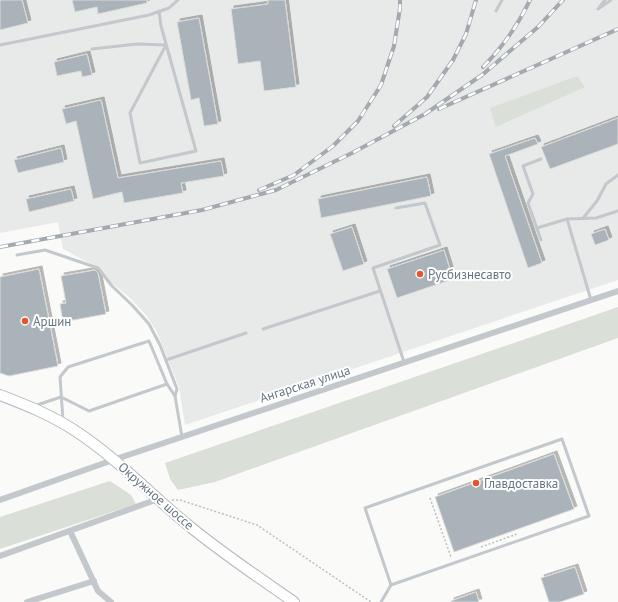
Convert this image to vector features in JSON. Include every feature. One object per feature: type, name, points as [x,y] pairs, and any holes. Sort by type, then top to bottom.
[{"type":"main road","name":"Окружное шоссе","points":[[0,396],[40,410],[74,430],[113,460],[188,525],[230,557],[294,602]]},
{"type":"street","name":"Ангарская улица","points":[[0,500],[182,436],[618,291]]},
{"type":"street","points":[[0,556],[158,498]]},
{"type":"street","points":[[70,531],[98,591],[111,602]]},
{"type":"street","points":[[27,602],[94,581]]},
{"type":"lane","points":[[0,45],[149,15],[169,8],[178,0]]},
{"type":"lane","points":[[496,11],[502,0]]},
{"type":"lane","points":[[605,0],[598,9],[612,0]]},
{"type":"lane","points":[[159,11],[161,26],[196,151],[140,164],[130,113],[166,44]]},
{"type":"lane","points":[[92,49],[137,44],[166,44]]},
{"type":"lane","points":[[541,160],[523,166],[533,194],[528,203],[541,240]]},
{"type":"lane","points":[[584,218],[606,184],[618,175]]},
{"type":"lane","points":[[396,208],[425,203],[440,245],[373,268],[404,362]]},
{"type":"lane","points":[[537,228],[567,219],[596,218],[618,211]]},
{"type":"lane","points":[[567,219],[591,300]]},
{"type":"lane","points":[[17,255],[45,250],[98,268],[112,286],[149,324],[166,360],[177,389],[175,396]]},
{"type":"lane","points":[[263,329],[380,291]]},
{"type":"lane","points":[[166,360],[246,333]]},
{"type":"lane","points":[[64,424],[60,378],[68,367],[149,341],[167,384],[175,396],[182,436]]},
{"type":"lane","points":[[30,407],[61,397],[89,411],[167,384]]},
{"type":"lane","points":[[381,602],[391,585],[589,516],[562,439],[364,508],[391,585]]},
{"type":"path","points":[[430,498],[452,557]]},
{"type":"path","points":[[172,500],[180,500],[257,525],[371,602]]},
{"type":"shaded area","points":[[0,0],[618,0],[618,280],[185,425],[179,387],[156,330],[146,315],[129,297],[107,279],[97,267],[63,249],[58,222],[0,233]]},
{"type":"shaded area","points":[[577,76],[585,87],[496,127],[490,108]]},
{"type":"shaded area","points":[[618,307],[618,338],[215,482],[178,490],[170,479],[165,463]]},
{"type":"shaded area","points":[[110,481],[131,495],[136,504],[0,549],[0,517]]},
{"type":"building","points":[[0,0],[22,0],[28,23],[0,30]]},
{"type":"building","points":[[72,0],[147,0],[147,3],[98,14],[97,7],[75,12]]},
{"type":"building","points":[[268,0],[285,0],[296,87],[264,91],[260,61],[238,64],[231,9],[268,4]]},
{"type":"building","points":[[199,18],[218,124],[204,126],[199,98],[191,100],[177,22]]},
{"type":"building","points":[[87,54],[92,75],[82,77],[81,71],[57,76],[54,62]]},
{"type":"building","points":[[101,100],[118,178],[221,161],[224,176],[181,183],[183,193],[124,203],[122,192],[93,199],[76,121],[66,124],[62,109]]},
{"type":"building","points":[[618,118],[618,144],[550,169],[541,147]]},
{"type":"building","points":[[535,138],[538,144],[505,156],[542,263],[528,268],[489,154]]},
{"type":"building","points":[[61,148],[64,162],[18,173],[14,160]]},
{"type":"building","points":[[427,177],[431,196],[321,218],[318,199]]},
{"type":"building","points":[[71,189],[74,201],[29,212],[26,199]]},
{"type":"building","points":[[352,227],[364,264],[343,271],[330,234]]},
{"type":"building","points":[[605,229],[609,240],[595,245],[591,234]]},
{"type":"building","name":"Русбизнесавто","points":[[444,250],[453,279],[397,298],[387,269]]},
{"type":"building","name":"Аршин","points":[[39,269],[58,366],[9,376],[0,373],[0,277]]},
{"type":"building","points":[[95,270],[98,273],[106,314],[63,322],[60,304],[66,303],[61,276]]},
{"type":"building","points":[[554,454],[574,509],[454,552],[435,497]]},
{"type":"building","points":[[575,567],[584,594],[560,602],[549,602],[541,578]]},
{"type":"building","points":[[476,592],[479,602],[451,602],[451,601]]},
{"type":"railway","points":[[259,190],[294,175],[333,146],[358,121],[381,85],[394,46],[400,0]]},
{"type":"railway","points":[[394,126],[427,97],[453,60],[466,34],[476,0]]},
{"type":"railway","points":[[483,67],[510,35],[530,0]]},
{"type":"railway","points":[[0,247],[202,210],[276,190],[352,153],[425,114],[482,75],[538,27],[563,0]]},
{"type":"railway","points":[[439,109],[618,29]]},
{"type":"place","name":"Русбизнесавто","points":[[420,274]]},
{"type":"place","name":"Аршин","points":[[25,321]]},
{"type":"place","name":"Главдоставка","points":[[476,483]]}]
